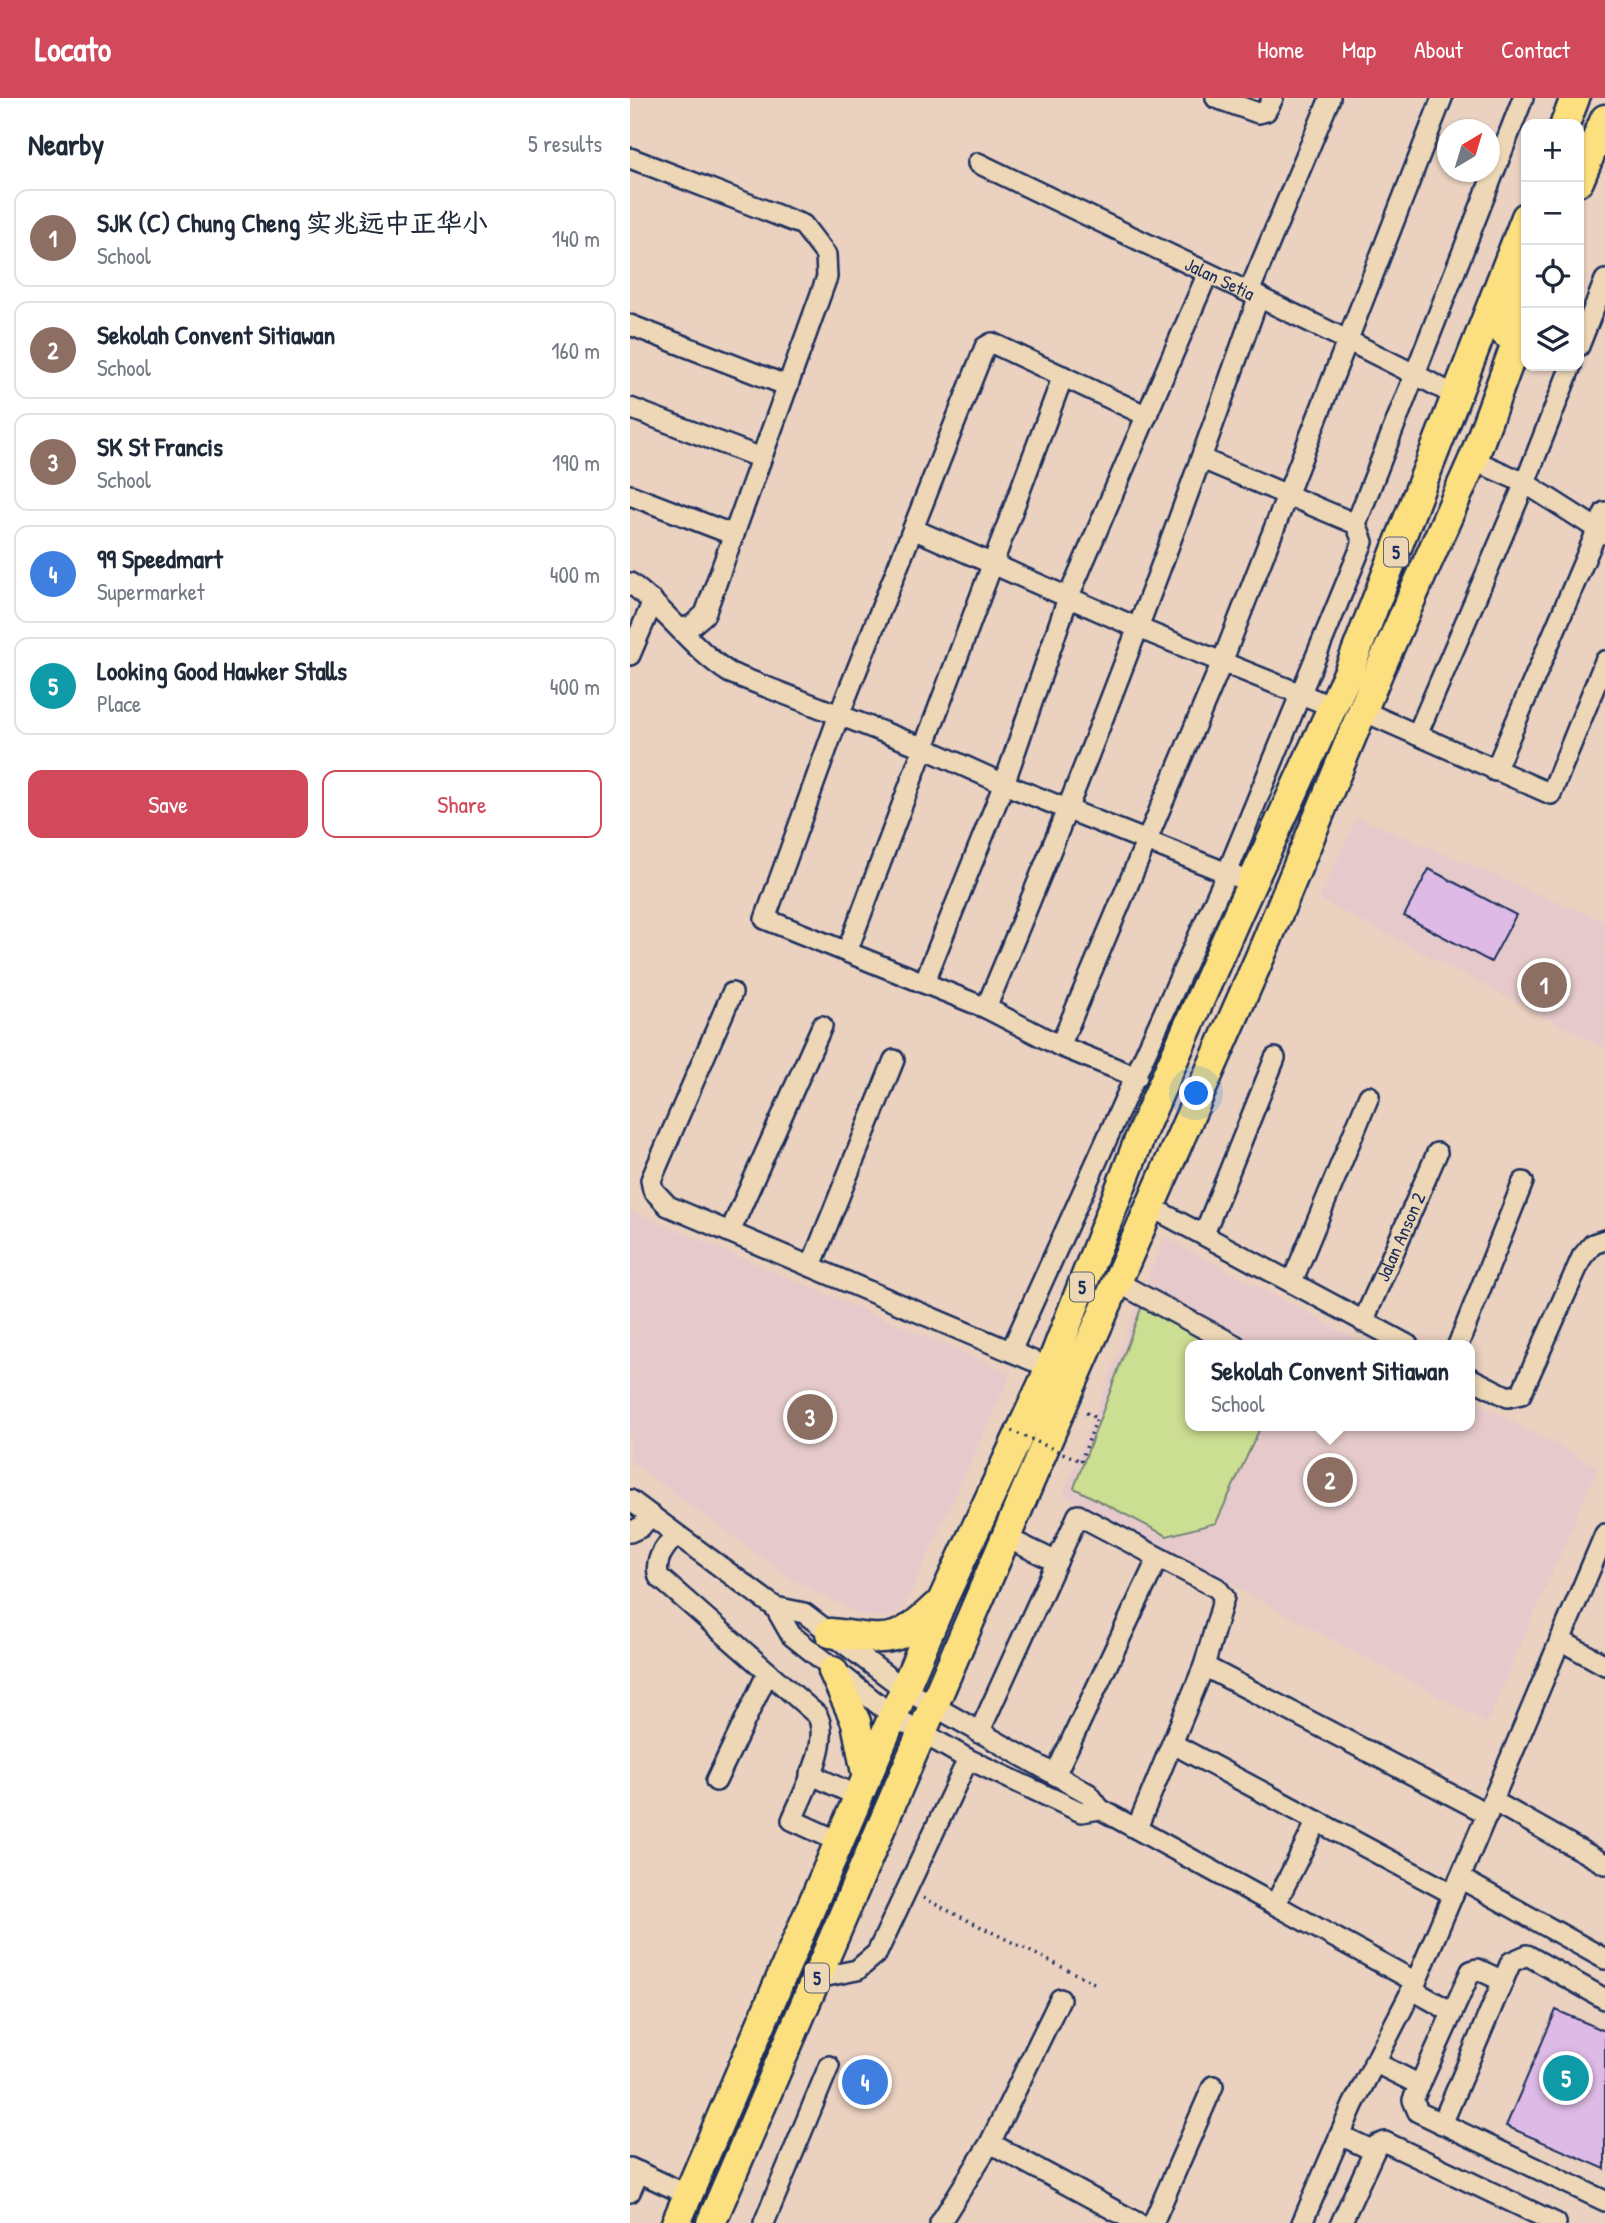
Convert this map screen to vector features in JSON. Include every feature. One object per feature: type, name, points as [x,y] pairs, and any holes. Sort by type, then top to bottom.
[{"type":"highway","points":[[1566,119],[1575,98]]},
{"type":"highway","points":[[1584,169],[1605,119]]},
{"type":"highway","name":"5","points":[[676,2223],[943,1599],[1050,1368],[1240,878],[1333,707],[1348,673],[1521,230]]},
{"type":"highway","points":[[1458,397],[1478,393],[1484,386],[1521,289]]},
{"type":"highway","name":"5","points":[[711,2223],[1473,460],[1521,330]]},
{"type":"highway","points":[[1348,673],[1401,575],[1445,469],[1459,459],[1473,460]]},
{"type":"highway","points":[[1240,878],[1264,883],[1280,870],[1332,741],[1363,711]]},
{"type":"highway","points":[[1144,1127],[1180,1081],[1229,967],[1238,958],[1260,957]]},
{"type":"highway","points":[[1063,1336],[1133,1217],[1138,1210],[1150,1207]]},
{"type":"highway","points":[[830,1633],[892,1639],[909,1632],[943,1599]]},
{"type":"highway","points":[[833,1671],[856,1722],[863,1787]]},
{"type":"street","points":[[1216,98],[1258,113],[1266,111],[1273,98]]},
{"type":"street","points":[[986,1008],[1069,810],[1202,459],[1254,294],[1330,98]]},
{"type":"street","points":[[1060,1046],[1222,662],[1442,98]]},
{"type":"street","points":[[1011,1351],[1137,1077],[1240,878],[1301,694],[1363,542],[1356,524],[1522,98]]},
{"type":"street","points":[[630,158],[803,225],[825,255],[827,276],[705,614],[691,626],[681,628]]},
{"type":"street","name":"Jalan Setia","points":[[978,163],[1207,275],[1254,294],[1458,397]]},
{"type":"street","points":[[924,983],[1004,784],[1068,598],[1207,275]]},
{"type":"street","points":[[1584,333],[1605,280]]},
{"type":"street","points":[[630,325],[788,386]]},
{"type":"street","points":[[1137,1077],[1060,1046],[986,1008],[765,919],[839,715],[987,345],[992,343],[1147,416]]},
{"type":"street","points":[[1417,735],[1525,483],[1569,371]]},
{"type":"street","points":[[847,952],[991,562],[1063,376]]},
{"type":"street","points":[[630,408],[761,458]]},
{"type":"street","points":[[1202,459],[1356,524]]},
{"type":"street","points":[[1473,460],[1525,483],[1603,525],[1495,771]]},
{"type":"street","points":[[630,495],[734,536]]},
{"type":"street","points":[[913,530],[1138,628],[1333,707]]},
{"type":"street","points":[[630,583],[681,628],[708,659],[730,673],[922,747],[1004,784],[1240,878]]},
{"type":"street","points":[[630,655],[653,601]]},
{"type":"street","points":[[1363,711],[1547,794],[1553,792],[1558,783],[1605,661]]},
{"type":"street","points":[[732,993],[651,1180],[653,1190],[668,1206],[1050,1368]]},
{"type":"street","points":[[730,1232],[822,1026]]},
{"type":"street","points":[[1204,1234],[1275,1058]]},
{"type":"street","points":[[811,1266],[894,1060]]},
{"type":"street","points":[[1292,1282],[1369,1096]]},
{"type":"street","name":"Jalan Anson 2","points":[[1363,1322],[1437,1153]]},
{"type":"street","points":[[1460,1340],[1523,1182]]},
{"type":"street","points":[[1150,1207],[1398,1340]]},
{"type":"street","points":[[1475,1380],[1508,1397],[1521,1394],[1582,1257],[1592,1244],[1605,1240]]},
{"type":"street","points":[[1116,1282],[1226,1340]]},
{"type":"street","points":[[630,1500],[775,1607],[804,1614],[904,1689],[1089,1794],[1100,1809],[1276,1903],[1452,2012]]},
{"type":"street","points":[[979,1733],[1078,1515],[1207,1582],[1224,1597],[1204,1666],[1137,1828]]},
{"type":"street","points":[[630,1532],[641,1527],[650,1516]]},
{"type":"street","points":[[675,1535],[658,1559],[656,1569],[659,1577],[817,1715],[823,1725],[823,1741],[792,1820],[840,1842]]},
{"type":"street","points":[[1007,1538],[1057,1562]]},
{"type":"street","points":[[1301,2223],[1374,2062],[1413,1986],[1603,1545]]},
{"type":"street","points":[[1055,1775],[1158,1558]]},
{"type":"street","points":[[775,1607],[791,1635],[893,1716],[968,1759],[1081,1812],[1100,1809]]},
{"type":"street","points":[[1560,1640],[1605,1665]]},
{"type":"street","points":[[1204,1666],[1605,1864]]},
{"type":"street","points":[[716,1781],[768,1672]]},
{"type":"street","points":[[1172,1744],[1318,1821],[1605,1959]]},
{"type":"street","points":[[817,1978],[857,1970],[877,1953],[968,1759]]},
{"type":"street","points":[[810,1774],[863,1787]]},
{"type":"street","points":[[1276,1903],[1318,1821]]},
{"type":"street","points":[[1443,2124],[1511,1962],[1527,1955],[1605,1999]]},
{"type":"street","points":[[1503,1981],[1477,1969],[1471,1970],[1413,2101],[1418,2112],[1605,2201]]},
{"type":"street","points":[[940,2223],[990,2143],[1060,1999]]},
{"type":"street","points":[[1374,2062],[1420,2085]]},
{"type":"street","points":[[764,2223],[830,2066]]},
{"type":"street","points":[[1153,2223],[1213,2086]]},
{"type":"street","points":[[1340,2135],[1374,2151]]},
{"type":"street","points":[[1341,2223],[1377,2145],[1385,2142],[1556,2223]]},
{"type":"street","points":[[990,2143],[1138,2223]]},
{"type":"street","points":[[630,2192],[635,2170],[688,2195]]},
{"type":"path","points":[[1005,1428],[1081,1461],[1097,1418],[1064,1402]]},
{"type":"path","points":[[908,1891],[1094,1983]]},
{"type":"shaded area","points":[[1357,817],[1605,922],[1605,1048],[1319,899]]},
{"type":"shaded area","points":[[630,1210],[1011,1373],[903,1610],[887,1618],[861,1615],[793,1580],[630,1461]]},
{"type":"shaded area","points":[[1164,1237],[1359,1340],[1185,1340],[1185,1431],[1475,1431],[1475,1402],[1598,1467],[1487,1723],[1063,1494]]},
{"type":"green space","points":[[1142,1306],[1207,1340],[1185,1340],[1185,1431],[1259,1431],[1216,1523],[1167,1536],[1074,1488]]},
{"type":"building","points":[[1429,869],[1516,915],[1491,962],[1404,916]]},
{"type":"building","points":[[1556,2010],[1605,2031],[1605,2169],[1506,2126]]},
{"type":"place","name":"SJK (C) Chung Cheng 实兆远中正华小","points":[[1544,985]]},
{"type":"place","name":"SK St Francis","points":[[810,1417]]},
{"type":"place","name":"Sekolah Convent Sitiawan","points":[[1330,1480]]},
{"type":"place","name":"Looking Good Hawker Stalls","points":[[1566,2078]]},
{"type":"place","name":"99 Speedmart","points":[[865,2082]]}]
